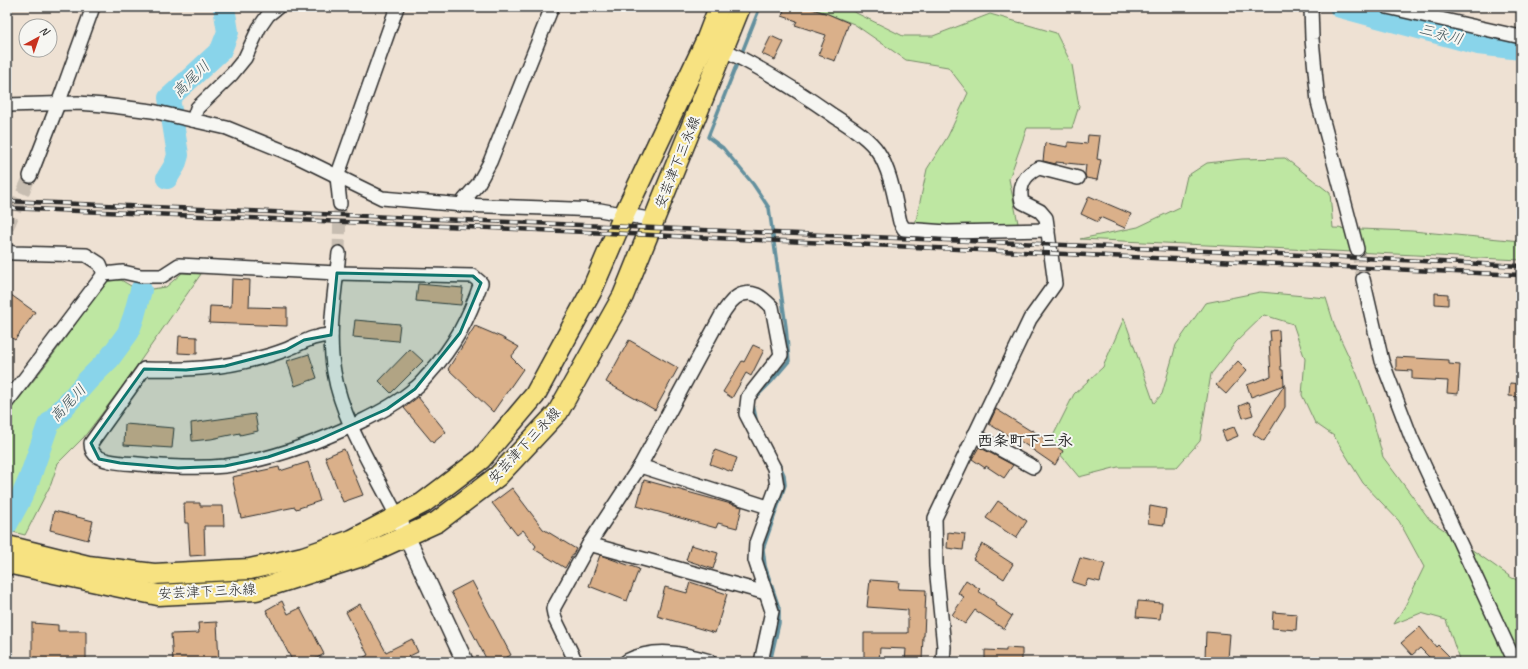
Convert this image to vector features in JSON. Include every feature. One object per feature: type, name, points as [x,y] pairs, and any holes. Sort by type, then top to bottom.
[{"type":"main road","name":"安芸津下三永線","points":[[7,546],[88,566],[154,574],[250,568],[303,557],[352,540],[423,503],[481,459],[535,394],[592,292],[624,215],[727,52],[719,7]]},
{"type":"main road","name":"安芸津下三永線","points":[[7,563],[158,595],[256,590],[362,556],[437,522],[498,476],[558,412],[623,296],[654,220],[727,52],[740,7]]},
{"type":"street","points":[[30,176],[93,7]]},
{"type":"street","points":[[193,120],[197,108],[232,74],[244,58],[259,28],[268,15],[278,7]]},
{"type":"street","points":[[340,204],[338,177],[397,7]]},
{"type":"street","points":[[463,205],[464,200],[478,184],[490,162],[552,7]]},
{"type":"street","points":[[1311,7],[1312,39],[1318,102],[1357,249]]},
{"type":"street","points":[[1387,7],[1521,37]]},
{"type":"street","points":[[727,52],[819,105],[859,133],[873,145],[884,164],[900,222],[904,229],[947,232],[1048,230]]},
{"type":"street","points":[[7,106],[78,103],[104,104],[152,111],[227,128],[296,156],[382,198],[463,205],[600,210],[654,220]]},
{"type":"street","points":[[943,662],[944,647],[936,566],[935,518],[1030,319],[1054,284],[1046,218],[1040,211],[1022,202],[1020,194],[1027,176],[1039,168],[1078,178]]},
{"type":"street","points":[[7,251],[13,253],[86,255],[100,264],[104,274]]},
{"type":"street","points":[[339,254],[331,335],[334,372],[351,426],[398,516],[465,662]]},
{"type":"street","points":[[7,402],[104,274],[123,272],[141,276],[162,276],[179,265],[337,273],[473,276],[481,283],[472,309],[460,333],[440,361],[415,389],[387,409],[351,426],[318,440],[268,457],[225,466],[178,468],[120,463],[99,458],[93,452],[91,443],[144,369],[186,370],[225,366],[279,352],[304,340],[321,335],[331,335]]},
{"type":"street","points":[[1364,279],[1382,361],[1411,437],[1515,662]]},
{"type":"street","points":[[576,662],[555,619],[553,609],[589,544],[640,466],[721,316],[731,301],[742,294],[756,295],[772,307],[781,355],[748,397],[746,414],[774,468],[777,486],[756,543],[755,560],[772,611],[762,662]]},
{"type":"street","points":[[974,435],[1033,467]]},
{"type":"street","points":[[640,466],[768,507]]},
{"type":"street","points":[[589,544],[766,593]]},
{"type":"street","points":[[628,662],[638,657],[660,653],[683,656],[708,662]]},
{"type":"highlighted area","points":[[337,273],[473,276],[481,283],[460,333],[415,389],[387,409],[318,440],[268,457],[225,466],[178,468],[120,463],[99,459],[91,443],[144,369],[186,370],[225,366],[286,350],[304,340],[331,335]]},
{"type":"green space","points":[[810,7],[844,7],[903,36],[933,36],[990,14],[1056,33],[1072,65],[1079,106],[1072,128],[1027,128],[1009,179],[1019,228],[915,225],[927,169],[948,136],[968,93],[948,67],[906,60],[854,24]]},
{"type":"green space","points":[[1285,158],[1330,193],[1333,228],[1412,231],[1521,241],[1521,260],[1080,239],[1138,227],[1180,207],[1187,176],[1207,163],[1242,159]]},
{"type":"green space","points":[[182,273],[201,274],[122,387],[84,437],[58,463],[51,484],[25,535],[9,531],[28,500],[38,469],[58,423],[100,378],[135,335],[143,312],[144,290],[166,287]]},
{"type":"green space","points":[[107,279],[121,280],[136,289],[126,324],[104,355],[44,424],[32,452],[18,498],[7,516],[7,413],[71,331]]},
{"type":"green space","points":[[1260,292],[1326,298],[1335,327],[1357,374],[1371,413],[1383,457],[1430,520],[1512,578],[1521,581],[1521,662],[1460,662],[1446,620],[1421,613],[1394,624],[1405,606],[1424,567],[1399,521],[1363,483],[1334,436],[1315,423],[1302,395],[1305,359],[1293,324],[1264,315],[1236,342],[1211,374],[1200,441],[1177,467],[1118,467],[1079,477],[1050,442],[1074,394],[1103,367],[1124,318],[1154,403],[1162,394],[1176,345],[1205,303]]},
{"type":"building","points":[[785,7],[806,7],[849,23],[835,61],[818,55],[826,35],[795,25],[797,21],[782,16]]},
{"type":"building","points":[[771,36],[784,42],[775,60],[762,54]]},
{"type":"building","points":[[1088,135],[1100,136],[1097,159],[1101,160],[1097,180],[1086,178],[1086,165],[1056,162],[1056,164],[1043,161],[1045,143],[1068,147],[1068,142],[1087,144]]},
{"type":"building","points":[[1089,196],[1131,214],[1125,228],[1100,217],[1098,222],[1081,214]]},
{"type":"building","points":[[232,279],[250,280],[249,307],[287,308],[287,326],[209,323],[210,306],[231,307]]},
{"type":"building","points":[[418,284],[463,288],[461,305],[416,301]]},
{"type":"building","points":[[7,292],[35,312],[15,340],[7,335]]},
{"type":"building","points":[[1435,293],[1448,294],[1448,305],[1435,304]]},
{"type":"building","points":[[355,320],[400,324],[398,341],[353,337]]},
{"type":"building","points":[[475,326],[501,337],[519,347],[511,357],[523,369],[493,412],[448,369]]},
{"type":"building","points":[[1279,330],[1281,370],[1283,370],[1284,385],[1251,397],[1247,385],[1271,376],[1269,341],[1271,341],[1270,331]]},
{"type":"building","points":[[179,336],[197,337],[197,354],[178,353]]},
{"type":"building","points":[[629,340],[678,368],[655,410],[606,382]]},
{"type":"building","points":[[753,345],[764,350],[751,376],[746,373],[732,398],[723,392],[742,361],[744,362]]},
{"type":"building","points":[[410,349],[423,361],[391,393],[379,381]]},
{"type":"building","points":[[309,354],[317,378],[295,386],[287,361]]},
{"type":"building","points":[[1396,357],[1449,360],[1449,364],[1460,365],[1458,394],[1447,393],[1448,381],[1412,379],[1412,371],[1396,370]]},
{"type":"building","points":[[1238,361],[1247,370],[1226,394],[1216,385]]},
{"type":"building","points":[[1510,383],[1521,384],[1521,397],[1509,396]]},
{"type":"building","points":[[1285,384],[1285,407],[1264,441],[1253,434]]},
{"type":"building","points":[[418,397],[446,432],[433,443],[404,408]]},
{"type":"building","points":[[1249,402],[1253,415],[1243,418],[1239,406]]},
{"type":"building","points":[[996,409],[1031,431],[1032,430],[1063,451],[1055,465],[1020,441],[1019,442],[989,424]]},
{"type":"building","points":[[255,414],[258,431],[240,435],[240,433],[192,441],[191,423]]},
{"type":"building","points":[[125,424],[174,428],[172,448],[124,445]]},
{"type":"building","points":[[1234,427],[1238,436],[1226,441],[1222,431]]},
{"type":"building","points":[[979,447],[1013,465],[1004,478],[972,459]]},
{"type":"building","points":[[344,449],[363,495],[343,502],[325,457]]},
{"type":"building","points":[[715,450],[737,458],[732,472],[710,464]]},
{"type":"building","points":[[308,462],[320,501],[296,509],[295,507],[241,518],[232,477],[279,467],[280,471]]},
{"type":"building","points":[[644,480],[742,507],[737,528],[718,523],[716,528],[637,506]]},
{"type":"building","points":[[512,488],[543,529],[576,549],[565,568],[534,549],[536,546],[523,530],[517,535],[492,503]]},
{"type":"building","points":[[998,501],[1027,521],[1016,538],[986,518]]},
{"type":"building","points":[[184,503],[200,503],[200,506],[223,506],[224,526],[204,526],[205,555],[190,556],[188,523],[185,523]]},
{"type":"building","points":[[1150,506],[1166,509],[1164,525],[1148,523]]},
{"type":"building","points":[[54,511],[93,521],[88,540],[50,530]]},
{"type":"building","points":[[948,532],[965,534],[963,550],[947,548]]},
{"type":"building","points":[[982,544],[1013,564],[1004,579],[973,559]]},
{"type":"building","points":[[691,545],[718,553],[713,569],[686,560]]},
{"type":"building","points":[[600,555],[639,569],[627,601],[589,586]]},
{"type":"building","points":[[1080,558],[1105,564],[1100,582],[1088,579],[1085,586],[1072,582]]},
{"type":"building","points":[[870,580],[899,582],[898,589],[926,590],[922,662],[905,662],[906,649],[880,648],[879,662],[864,662],[864,633],[908,633],[908,610],[867,607]]},
{"type":"building","points":[[966,580],[980,589],[978,591],[997,603],[996,605],[1012,616],[1004,629],[975,610],[965,624],[952,615],[964,597],[958,593]]},
{"type":"building","points":[[472,581],[511,655],[498,662],[488,662],[451,592]]},
{"type":"building","points":[[690,582],[727,594],[715,633],[657,616],[665,587],[687,593]]},
{"type":"building","points":[[282,601],[288,614],[300,608],[324,654],[310,662],[293,662],[266,610]]},
{"type":"building","points":[[1138,601],[1162,603],[1160,619],[1136,617]]},
{"type":"building","points":[[360,604],[386,652],[412,639],[418,652],[397,662],[355,662],[368,655],[346,612]]},
{"type":"building","points":[[1273,612],[1297,614],[1296,630],[1272,628]]},
{"type":"building","points":[[217,622],[219,662],[173,662],[171,634],[199,633],[198,623]]},
{"type":"building","points":[[32,623],[58,625],[58,631],[86,631],[86,662],[32,662]]},
{"type":"building","points":[[1420,627],[1436,647],[1438,645],[1449,656],[1443,662],[1434,662],[1420,648],[1412,655],[1401,643]]},
{"type":"building","points":[[1206,632],[1230,634],[1228,659],[1205,658]]},
{"type":"building","points":[[1006,648],[1022,649],[1022,662],[985,662],[985,650],[1006,651]]},
{"type":"waterway","name":"高尾川","points":[[167,178],[175,165],[178,155],[169,98],[221,50],[228,32],[224,7]]},
{"type":"waterway","points":[[741,55],[760,7]]},
{"type":"waterway","name":"三永川","points":[[1340,7],[1478,44],[1521,49]]},
{"type":"waterway","points":[[738,61],[708,137],[723,148],[753,184],[769,208],[786,327],[789,361],[754,399]]},
{"type":"waterway","name":"高尾川","points":[[7,524],[29,480],[48,425],[109,359],[128,333],[141,290]]},
{"type":"waterway","points":[[753,404],[756,419]]},
{"type":"waterway","points":[[770,662],[779,623],[779,608],[765,566],[763,549],[785,485],[784,475],[779,464]]},
{"type":"tunnel","points":[[7,228],[30,176]]},
{"type":"tunnel","points":[[339,253],[340,204]]},
{"type":"tunnel","points":[[1357,249],[1363,279]]},
{"type":"railway","points":[[7,201],[1302,255],[1521,266]]},
{"type":"railway","points":[[7,208],[586,232],[1521,275]]},
{"type":"district","name":"西条町下三永","points":[[1025,440]]}]
